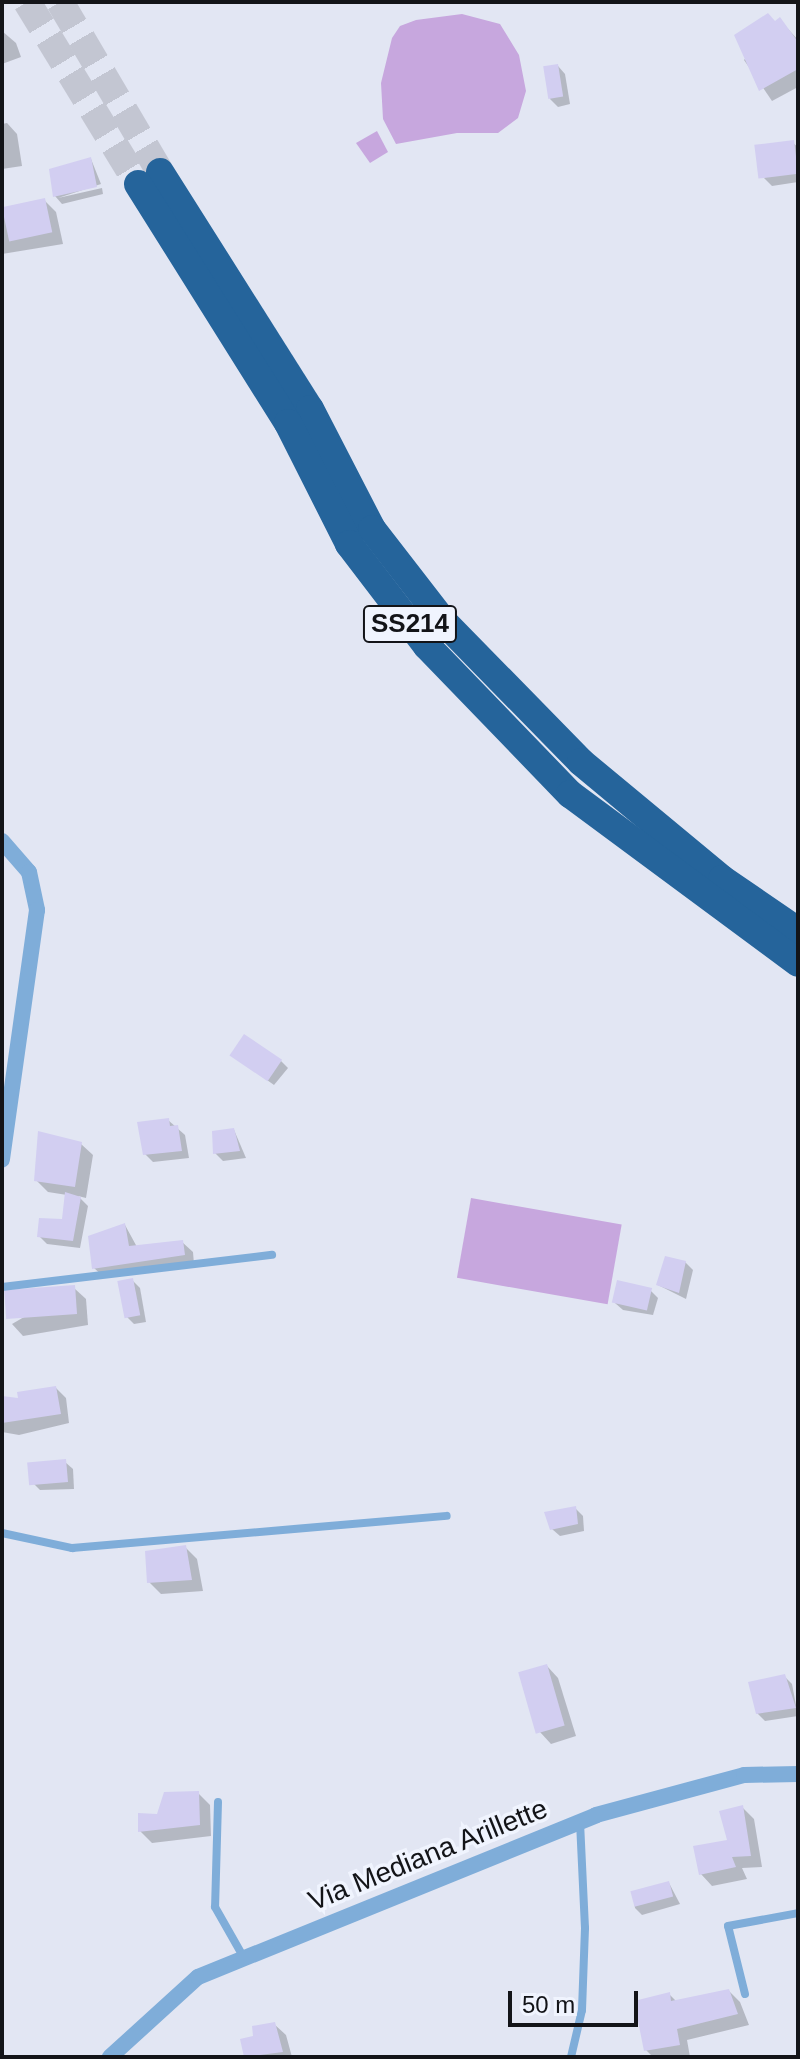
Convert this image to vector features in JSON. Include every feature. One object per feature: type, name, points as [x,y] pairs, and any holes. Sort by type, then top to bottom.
[{"type":"highway","name":"SS214","points":[[798,931],[722,879],[581,762],[444,622],[372,529],[310,409],[149,178],[288,423],[349,544],[427,646],[570,794],[747,930],[798,963]]},
{"type":"street","points":[[2,841],[29,872],[37,910],[2,1160]]},
{"type":"street","name":"Via Mediana Arillette","points":[[110,2057],[198,1977],[580,1822],[744,1775],[798,1774]]},
{"type":"lane","points":[[2,1287],[272,1255]]},
{"type":"lane","points":[[2,1533],[72,1548],[447,1516]]},
{"type":"lane","points":[[218,1802],[215,1907],[245,1958]]},
{"type":"lane","points":[[571,2057],[582,2010],[585,1928],[580,1822]]},
{"type":"lane","points":[[745,1994],[728,1926],[798,1913]]},
{"type":"shaded area","points":[[462,14],[500,24],[519,55],[526,91],[518,118],[498,133],[457,133],[396,144],[383,119],[381,83],[392,38],[400,26],[416,20]]},
{"type":"shaded area","points":[[377,131],[388,152],[370,163],[356,143]]},
{"type":"shaded area","points":[[471,1198],[622,1225],[608,1304],[457,1278]]},
{"type":"building","points":[[768,13],[775,21],[780,17],[798,42],[798,69],[759,91],[734,35]]},
{"type":"building","points":[[558,64],[563,97],[548,99],[543,66]]},
{"type":"building","points":[[794,140],[798,174],[758,179],[754,145]]},
{"type":"building","points":[[91,157],[97,187],[53,197],[49,169]]},
{"type":"building","points":[[45,198],[52,232],[9,241],[2,207]]},
{"type":"building","points":[[244,1034],[282,1060],[268,1081],[229,1056]]},
{"type":"building","points":[[169,1118],[170,1126],[178,1125],[182,1151],[143,1155],[137,1122]]},
{"type":"building","points":[[234,1128],[240,1151],[213,1154],[212,1131]]},
{"type":"building","points":[[38,1131],[82,1142],[75,1187],[34,1181]]},
{"type":"building","points":[[65,1192],[81,1197],[73,1241],[37,1237],[39,1218],[62,1219]]},
{"type":"building","points":[[125,1223],[129,1246],[183,1240],[185,1255],[92,1269],[88,1236]]},
{"type":"building","points":[[665,1256],[686,1261],[679,1293],[656,1285]]},
{"type":"building","points":[[133,1278],[140,1315],[125,1318],[117,1281]]},
{"type":"building","points":[[617,1280],[652,1288],[647,1311],[612,1302]]},
{"type":"building","points":[[75,1285],[77,1314],[6,1319],[4,1290]]},
{"type":"building","points":[[56,1386],[61,1414],[2,1423],[2,1396],[18,1398],[17,1392]]},
{"type":"building","points":[[66,1459],[68,1482],[29,1485],[27,1462]]},
{"type":"building","points":[[576,1506],[578,1524],[550,1530],[544,1512]]},
{"type":"building","points":[[186,1545],[192,1580],[147,1583],[145,1551]]},
{"type":"building","points":[[547,1664],[565,1726],[536,1734],[518,1672]]},
{"type":"building","points":[[785,1674],[796,1708],[756,1714],[748,1682]]},
{"type":"building","points":[[199,1791],[200,1825],[138,1832],[138,1813],[157,1814],[164,1792]]},
{"type":"building","points":[[743,1805],[751,1856],[732,1857],[736,1867],[699,1875],[693,1846],[727,1840],[719,1811]]},
{"type":"building","points":[[669,1881],[673,1896],[635,1907],[630,1891]]},
{"type":"building","points":[[729,1989],[738,2014],[677,2029],[680,2045],[644,2051],[634,2001],[670,1992],[671,2001]]},
{"type":"building","points":[[275,2022],[283,2052],[244,2057],[240,2039],[253,2036],[252,2026]]},
{"type":"tunnel","points":[[27,2],[138,184]]},
{"type":"tunnel","points":[[60,2],[160,172]]}]
